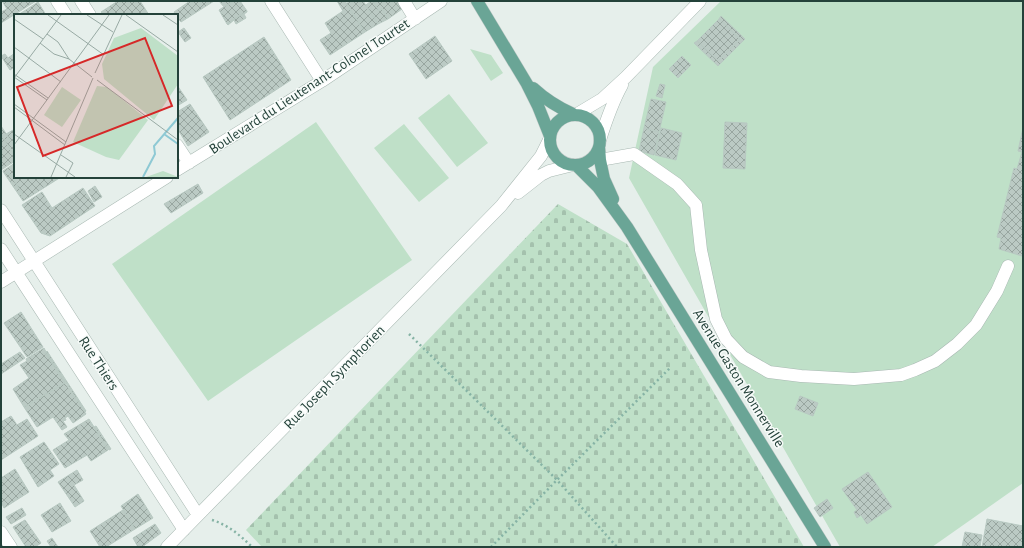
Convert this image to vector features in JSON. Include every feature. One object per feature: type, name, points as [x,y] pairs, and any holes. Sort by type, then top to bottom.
[{"type":"main road","points":[[477,1],[527,84],[538,106],[549,138],[552,152],[561,161],[574,165],[582,164],[593,157],[597,152],[600,143],[599,131],[594,123],[586,117],[557,107],[527,84]]},
{"type":"main road","points":[[549,138],[555,123],[560,118],[575,114]]},
{"type":"main road","name":"Avenue Gaston Monnerville","points":[[600,143],[600,160],[604,179],[627,227]]},
{"type":"main road","name":"Avenue Gaston Monnerville","points":[[574,165],[598,187],[627,227],[825,547]]},
{"type":"street","points":[[57,1],[65,14]]},
{"type":"street","points":[[81,1],[89,14]]},
{"type":"street","points":[[271,1],[322,81]]},
{"type":"street","points":[[404,1],[415,19]]},
{"type":"street","name":"Boulevard du Lieutenant-Colonel Tourtet","points":[[178,169],[322,81],[441,1]]},
{"type":"street","points":[[682,1],[689,11]]},
{"type":"street","points":[[575,114],[602,98],[626,77],[700,1]]},
{"type":"street","points":[[600,143],[615,97],[626,77]]},
{"type":"street","name":"Rue Joseph Symphorien","points":[[167,547],[501,206],[541,156],[549,138]]},
{"type":"street","points":[[178,146],[189,163]]},
{"type":"street","points":[[600,160],[634,154],[677,184],[696,205],[701,250],[716,319],[726,339],[743,357],[769,372],[801,376],[854,379],[901,375],[915,370],[935,361],[957,344],[976,325],[997,291],[1008,266]]},
{"type":"street","name":"Rue Joseph Symphorien","points":[[501,206],[541,175],[549,171],[574,165]]},
{"type":"street","points":[[1,282],[165,178]]},
{"type":"street","name":"Rue Thiers","points":[[1,210],[198,515]]},
{"type":"street","name":"Rue Thiers","points":[[1,249],[184,530]]},
{"type":"street","points":[[1,532],[11,547]]},
{"type":"path","points":[[409,334],[557,480],[617,547]]},
{"type":"path","points":[[490,547],[671,367]]},
{"type":"path","points":[[198,515],[220,523],[239,534],[252,547]]},
{"type":"green space","points":[[721,1],[1023,1],[1023,483],[932,547],[840,547],[629,178],[653,67]]},
{"type":"green space","points":[[470,49],[491,55],[503,73],[491,81]]},
{"type":"green space","points":[[449,94],[488,143],[457,167],[418,118]]},
{"type":"green space","points":[[316,122],[412,260],[208,401],[112,264]]},
{"type":"green space","points":[[404,124],[449,178],[419,202],[374,148]]},
{"type":"green space","points":[[558,204],[627,244],[804,547],[262,547],[246,530]]},
{"type":"building","points":[[2,1],[36,1],[1,23],[1,12],[7,9]]},
{"type":"building","points":[[118,1],[140,1],[148,14],[103,14],[101,12]]},
{"type":"building","points":[[190,1],[214,1],[181,22],[178,18],[178,14],[174,12]]},
{"type":"building","points":[[219,1],[233,1],[224,7]]},
{"type":"building","points":[[233,1],[240,1],[247,11],[227,24],[219,10]]},
{"type":"building","points":[[337,1],[345,1],[365,32],[330,55],[320,40],[331,33],[325,23],[343,11]]},
{"type":"building","points":[[350,1],[363,1],[378,24],[365,32],[346,4]]},
{"type":"building","points":[[373,1],[379,11],[382,9],[388,19],[378,24],[366,5]]},
{"type":"building","points":[[373,1],[397,1],[402,9],[388,19],[382,9],[379,11]]},
{"type":"building","points":[[38,2],[45,14],[20,14]]},
{"type":"building","points":[[247,11],[244,14],[246,18],[236,24],[234,20],[228,25],[227,24]]},
{"type":"building","points":[[721,16],[745,39],[718,66],[694,43],[697,41],[718,61],[740,39],[719,19]]},
{"type":"building","points":[[719,19],[740,39],[718,61],[697,41]]},
{"type":"building","points":[[184,28],[191,38],[185,42],[178,32]]},
{"type":"building","points":[[435,36],[452,61],[426,79],[409,54]]},
{"type":"building","points":[[264,37],[291,80],[230,120],[203,77]]},
{"type":"building","points":[[5,54],[8,58],[14,54],[14,68],[10,70],[1,56]]},
{"type":"building","points":[[682,56],[691,65],[678,78],[669,69]]},
{"type":"building","points":[[660,84],[665,85],[662,98],[656,96]]},
{"type":"building","points":[[178,86],[187,100],[178,105]]},
{"type":"building","points":[[651,99],[666,102],[659,132],[644,128]]},
{"type":"building","points":[[190,104],[209,132],[188,146],[178,130],[178,111]]},
{"type":"building","points":[[725,122],[747,123],[745,169],[723,168]]},
{"type":"building","points":[[1,126],[14,146],[14,154],[1,135]]},
{"type":"building","points":[[644,128],[659,132],[654,155],[639,151]]},
{"type":"building","points":[[661,128],[682,133],[676,160],[655,155]]},
{"type":"building","points":[[1023,128],[1022,256],[999,249],[1001,238],[997,237],[1014,168],[1017,169],[1022,152],[1018,151]]},
{"type":"building","points":[[14,130],[14,146],[6,134]]},
{"type":"building","points":[[1,135],[14,154],[14,162],[1,170]]},
{"type":"building","points":[[14,164],[14,178],[59,178],[23,201],[21,198],[22,193],[9,173],[4,173],[3,171]]},
{"type":"building","points":[[4,173],[9,173],[22,193],[21,198]]},
{"type":"building","points":[[198,184],[203,193],[171,213],[164,204]]},
{"type":"building","points":[[95,186],[102,197],[94,202],[88,191]]},
{"type":"building","points":[[83,188],[95,206],[50,236],[41,233],[22,205],[42,192],[52,208]]},
{"type":"building","points":[[21,312],[43,347],[27,357],[4,323]]},
{"type":"building","points":[[44,348],[45,353],[65,383],[24,407],[13,389],[29,378],[20,365],[27,361],[26,359]]},
{"type":"building","points":[[47,351],[86,411],[85,412],[46,352]]},
{"type":"building","points":[[20,352],[25,358],[1,374],[1,364]]},
{"type":"building","points":[[46,352],[65,382],[65,383],[45,353]]},
{"type":"building","points":[[65,383],[86,414],[73,423],[68,416],[65,418],[66,420],[63,421],[67,427],[62,430],[53,417],[37,427],[24,407]]},
{"type":"building","points":[[800,396],[818,403],[813,416],[795,409]]},
{"type":"building","points":[[11,416],[17,425],[27,419],[38,436],[1,460],[1,422]]},
{"type":"building","points":[[89,419],[108,450],[91,461],[87,455],[65,468],[53,450],[69,440],[64,434]]},
{"type":"building","points":[[96,426],[111,449],[109,450],[94,427]]},
{"type":"building","points":[[44,442],[59,464],[50,470],[54,476],[38,487],[20,457]]},
{"type":"building","points":[[15,469],[29,492],[4,508],[1,502],[1,478]]},
{"type":"building","points":[[77,470],[83,480],[74,485],[84,501],[75,507],[58,482]]},
{"type":"building","points":[[868,472],[892,507],[867,524],[861,515],[857,518],[854,512],[857,510],[842,489]]},
{"type":"building","points":[[138,494],[153,518],[135,529],[121,506]]},
{"type":"building","points":[[827,499],[833,508],[820,517],[814,508]]},
{"type":"building","points":[[60,503],[71,521],[52,532],[41,515]]},
{"type":"building","points":[[22,508],[26,515],[11,524],[6,517]]},
{"type":"building","points":[[123,510],[135,529],[106,547],[100,547],[90,531]]},
{"type":"building","points":[[987,519],[1023,526],[1022,547],[982,547]]},
{"type":"building","points":[[25,520],[41,543],[35,547],[26,547],[13,527]]},
{"type":"building","points":[[155,524],[161,533],[142,547],[138,547],[133,538]]},
{"type":"building","points":[[965,532],[982,535],[980,547],[962,547]]},
{"type":"building","points":[[52,538],[58,547],[51,547],[47,541]]}]
